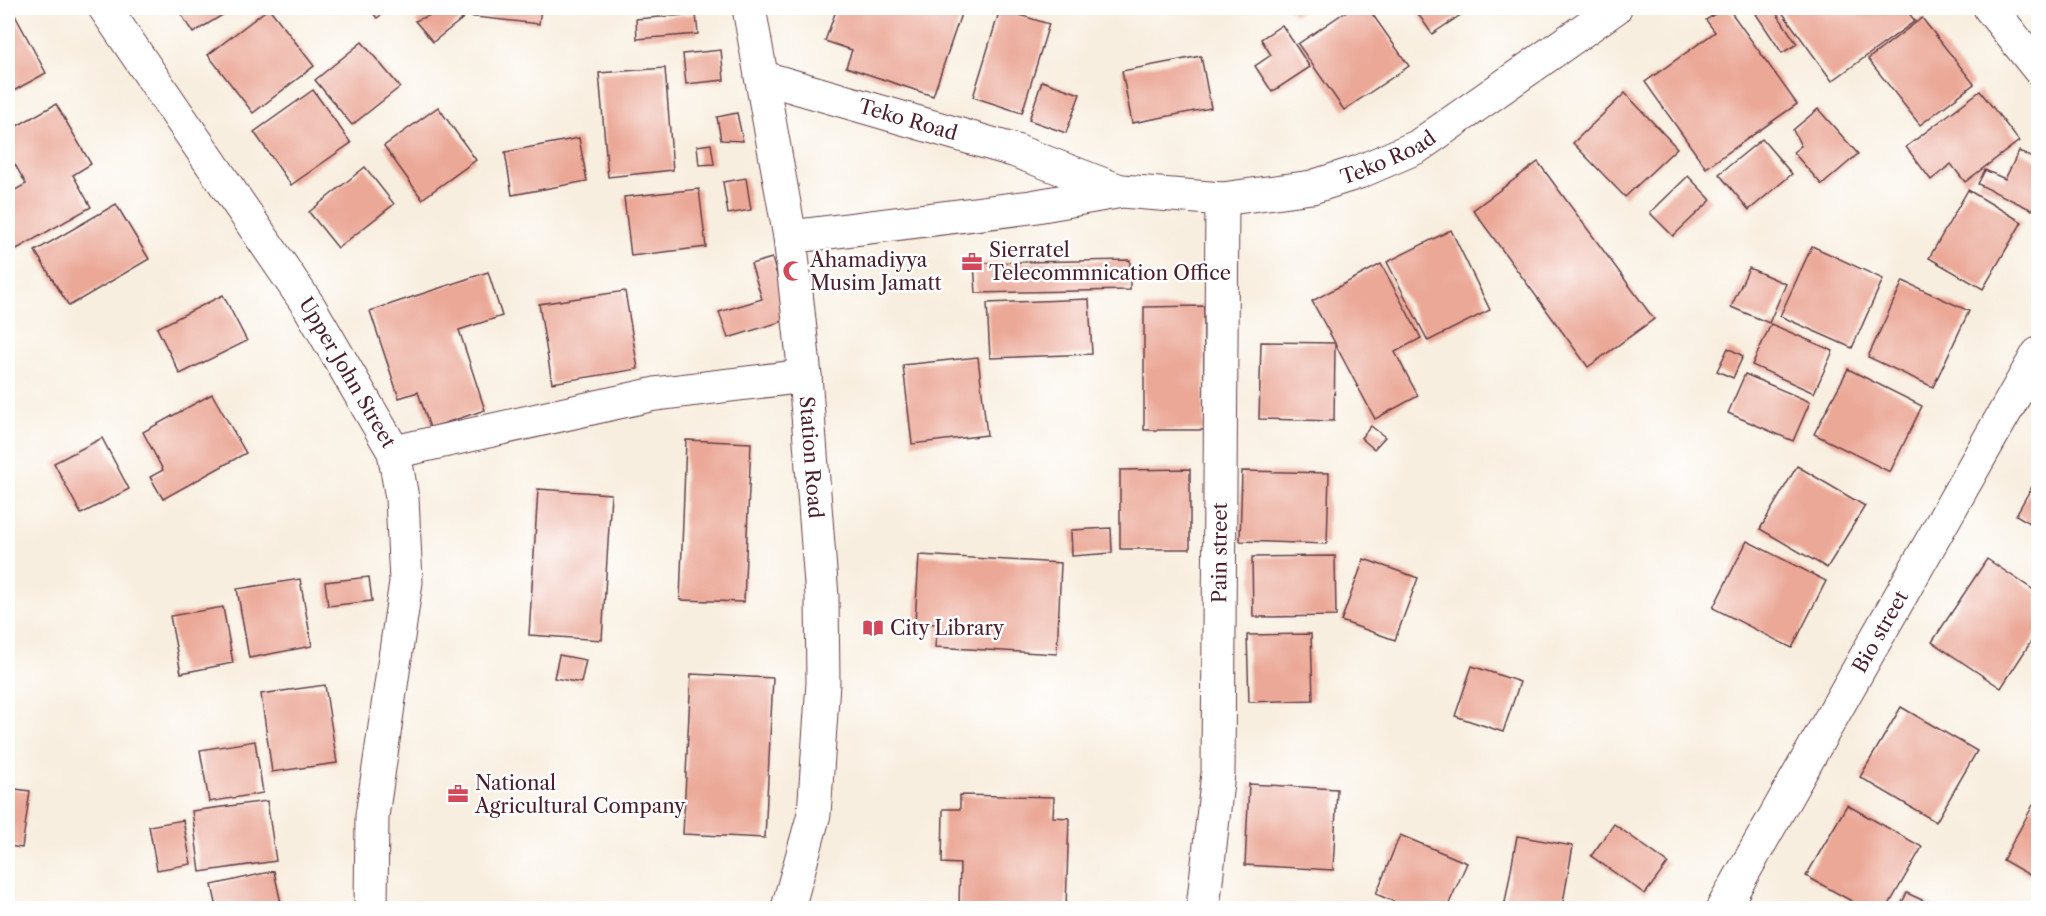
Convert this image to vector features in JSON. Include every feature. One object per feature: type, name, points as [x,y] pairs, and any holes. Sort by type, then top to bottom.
[{"type":"street","name":"Upper John Street","points":[[105,8],[310,308],[394,452],[656,394],[806,376]]},
{"type":"street","name":"Station Road","points":[[749,8],[790,237],[806,376],[822,597],[823,683],[814,814],[788,909]]},
{"type":"street","name":"Teko Road","points":[[790,237],[1031,207],[1122,192],[1222,199],[1312,187],[1359,172],[1417,147],[1615,8]]},
{"type":"street","points":[[1990,8],[2038,68]]},
{"type":"street","name":"Teko Road","points":[[761,77],[1017,151],[1122,192]]},
{"type":"street","name":"Pain street","points":[[1203,909],[1218,773],[1222,199]]},
{"type":"street","name":"Bio street","points":[[1723,909],[2038,354]]},
{"type":"street","points":[[371,909],[372,816],[406,582],[402,498],[394,452]]},
{"type":"building","points":[[8,8],[11,8],[46,73],[8,94]]},
{"type":"building","points":[[177,8],[234,8],[193,33]]},
{"type":"building","points":[[269,8],[314,66],[253,113],[208,55]]},
{"type":"building","points":[[369,8],[391,8],[377,18]]},
{"type":"building","points":[[438,8],[541,8],[539,24],[466,16],[433,42],[415,21],[438,12]]},
{"type":"building","points":[[837,8],[963,8],[933,96],[846,67],[852,50],[825,41]]},
{"type":"building","points":[[1289,8],[1307,8],[1294,15]]},
{"type":"building","points":[[1351,8],[1368,8],[1409,66],[1344,110],[1298,44]]},
{"type":"building","points":[[1414,8],[1471,8],[1432,34]]},
{"type":"building","points":[[1724,8],[1728,8],[1797,104],[1706,168],[1645,82],[1715,32],[1706,20]]},
{"type":"building","points":[[1767,8],[1773,8],[1797,44],[1782,53],[1756,14]]},
{"type":"building","points":[[1779,8],[1905,8],[1915,21],[1832,81]]},
{"type":"building","points":[[1000,9],[1049,24],[1022,113],[973,97]]},
{"type":"building","points":[[696,14],[698,34],[637,39],[636,19]]},
{"type":"building","points":[[1922,18],[1974,84],[1920,125],[1868,59]]},
{"type":"building","points":[[1282,25],[1310,67],[1272,92],[1255,66],[1271,55],[1261,39]]},
{"type":"building","points":[[362,42],[400,87],[352,125],[315,80]]},
{"type":"building","points":[[721,50],[724,80],[686,84],[683,54]]},
{"type":"building","points":[[1201,56],[1211,108],[1132,123],[1122,71]]},
{"type":"building","points":[[665,68],[673,170],[608,177],[599,73]]},
{"type":"building","points":[[1042,81],[1080,94],[1066,133],[1029,120]]},
{"type":"building","points":[[313,90],[351,143],[291,185],[254,132]]},
{"type":"building","points":[[1980,91],[2019,141],[1965,182],[1951,164],[1931,180],[1906,147]]},
{"type":"building","points":[[1625,93],[1677,148],[1625,197],[1573,143]]},
{"type":"building","points":[[56,104],[91,164],[73,175],[91,207],[8,254],[8,194],[26,184],[8,152],[8,131]]},
{"type":"building","points":[[438,107],[476,160],[422,199],[384,146]]},
{"type":"building","points":[[1818,109],[1858,154],[1822,185],[1793,152],[1801,146],[1793,130]]},
{"type":"building","points":[[737,113],[743,141],[721,140],[717,117]]},
{"type":"building","points":[[579,138],[587,181],[512,195],[505,152]]},
{"type":"building","points":[[1762,139],[1792,174],[1749,210],[1719,174]]},
{"type":"building","points":[[711,144],[714,164],[699,165],[697,146]]},
{"type":"building","points":[[2019,151],[2038,161],[2038,197],[2032,210],[1978,184],[1985,170],[2005,179]]},
{"type":"building","points":[[1538,162],[1654,319],[1588,367],[1473,210]]},
{"type":"building","points":[[365,167],[394,204],[338,248],[309,212]]},
{"type":"building","points":[[1688,176],[1711,200],[1673,236],[1650,213]]},
{"type":"building","points":[[746,178],[751,210],[728,214],[723,182]]},
{"type":"building","points":[[699,189],[706,247],[631,256],[624,197]]},
{"type":"building","points":[[1968,190],[2022,222],[1983,289],[1929,258]]},
{"type":"building","points":[[116,204],[149,259],[69,306],[35,251]]},
{"type":"building","points":[[1451,230],[1490,310],[1428,341],[1387,262]]},
{"type":"building","points":[[1812,246],[1883,279],[1852,348],[1780,316]]},
{"type":"building","points":[[772,258],[790,319],[728,338],[719,312],[762,299],[751,264]]},
{"type":"building","points":[[1130,260],[1130,290],[976,293],[974,263]]},
{"type":"building","points":[[1381,264],[1421,338],[1395,352],[1418,396],[1375,419],[1335,344],[1334,421],[1259,419],[1261,342],[1335,343],[1312,301]]},
{"type":"building","points":[[1749,268],[1786,284],[1769,323],[1731,307]]},
{"type":"building","points":[[488,272],[502,316],[459,330],[485,410],[430,428],[418,392],[399,398],[370,311]]},
{"type":"building","points":[[1903,281],[1969,311],[1933,387],[1868,357]]},
{"type":"building","points":[[625,291],[638,369],[552,383],[539,304]]},
{"type":"building","points":[[223,295],[247,341],[180,374],[157,328]]},
{"type":"building","points":[[1089,299],[1092,354],[990,358],[987,303]]},
{"type":"building","points":[[1204,306],[1204,430],[1144,430],[1144,307]]},
{"type":"building","points":[[1771,324],[1833,351],[1814,393],[1752,365]]},
{"type":"building","points":[[1728,348],[1743,356],[1733,378],[1717,371]]},
{"type":"building","points":[[978,357],[987,435],[912,444],[903,365]]},
{"type":"building","points":[[1848,369],[1922,406],[1890,472],[1814,434]]},
{"type":"building","points":[[1745,374],[1810,402],[1793,441],[1728,413]]},
{"type":"building","points":[[212,394],[246,453],[163,499],[150,477],[163,470],[143,432]]},
{"type":"building","points":[[1371,426],[1385,437],[1374,449],[1361,438]]},
{"type":"building","points":[[102,438],[129,489],[81,514],[54,463]]},
{"type":"building","points":[[686,440],[751,443],[744,602],[680,600]]},
{"type":"building","points":[[1797,466],[1865,506],[1827,568],[1760,529]]},
{"type":"building","points":[[1190,469],[1190,549],[1120,549],[1120,470]]},
{"type":"building","points":[[1242,471],[1329,473],[1327,544],[1240,541]]},
{"type":"building","points":[[2038,476],[2038,528],[2016,515]]},
{"type":"building","points":[[538,489],[611,494],[602,640],[529,635]]},
{"type":"building","points":[[1111,528],[1112,553],[1072,556],[1071,530]]},
{"type":"building","points":[[1747,541],[1826,581],[1792,648],[1713,608]]},
{"type":"building","points":[[919,555],[1061,563],[1057,654],[935,647],[937,624],[915,623]]},
{"type":"building","points":[[1335,556],[1336,616],[1253,617],[1252,557]]},
{"type":"building","points":[[1364,559],[1418,578],[1395,640],[1341,621]]},
{"type":"building","points":[[1987,559],[2038,593],[2038,631],[2001,688],[1932,642]]},
{"type":"building","points":[[369,577],[372,601],[328,606],[325,582]]},
{"type":"building","points":[[300,579],[312,646],[249,658],[237,589]]},
{"type":"building","points":[[223,607],[233,663],[181,673],[170,616]]},
{"type":"building","points":[[1311,634],[1313,700],[1249,702],[1247,635]]},
{"type":"building","points":[[559,655],[586,660],[581,683],[554,678]]},
{"type":"building","points":[[1472,666],[1520,682],[1503,732],[1455,716]]},
{"type":"building","points":[[691,674],[773,678],[765,838],[683,834]]},
{"type":"building","points":[[325,685],[337,763],[272,772],[261,694]]},
{"type":"building","points":[[1901,707],[1977,751],[1936,822],[1860,777]]},
{"type":"building","points":[[255,741],[263,793],[209,802],[200,750]]},
{"type":"building","points":[[1249,784],[1337,789],[1333,870],[1245,865]]},
{"type":"building","points":[[8,788],[30,791],[22,848],[8,846]]},
{"type":"building","points":[[960,795],[1054,797],[1053,817],[1069,818],[1066,908],[959,908],[960,864],[942,863],[943,809],[960,809]]},
{"type":"building","points":[[2038,796],[2038,880],[2003,860]]},
{"type":"building","points":[[267,801],[276,861],[200,872],[192,811]]},
{"type":"building","points":[[1847,805],[1922,847],[1887,908],[1864,908],[1806,876]]},
{"type":"building","points":[[183,820],[191,864],[157,870],[149,826]]},
{"type":"building","points":[[1614,824],[1668,863],[1645,894],[1591,856]]},
{"type":"building","points":[[1400,835],[1467,863],[1447,908],[1409,908],[1376,894]]},
{"type":"building","points":[[1517,836],[1573,846],[1562,908],[1504,908]]},
{"type":"building","points":[[274,871],[282,908],[217,908],[212,885]]},
{"type":"building","points":[[1907,893],[1939,908],[1899,908]]},
{"type":"place","name":"Sierratel Telecommnication Office","points":[[972,262]]},
{"type":"place","name":"Ahamadiyya Musim Jamatt","points":[[793,271]]},
{"type":"place","name":"City Library","points":[[873,628]]},
{"type":"place","name":"National Agricultural Company","points":[[458,794]]}]
